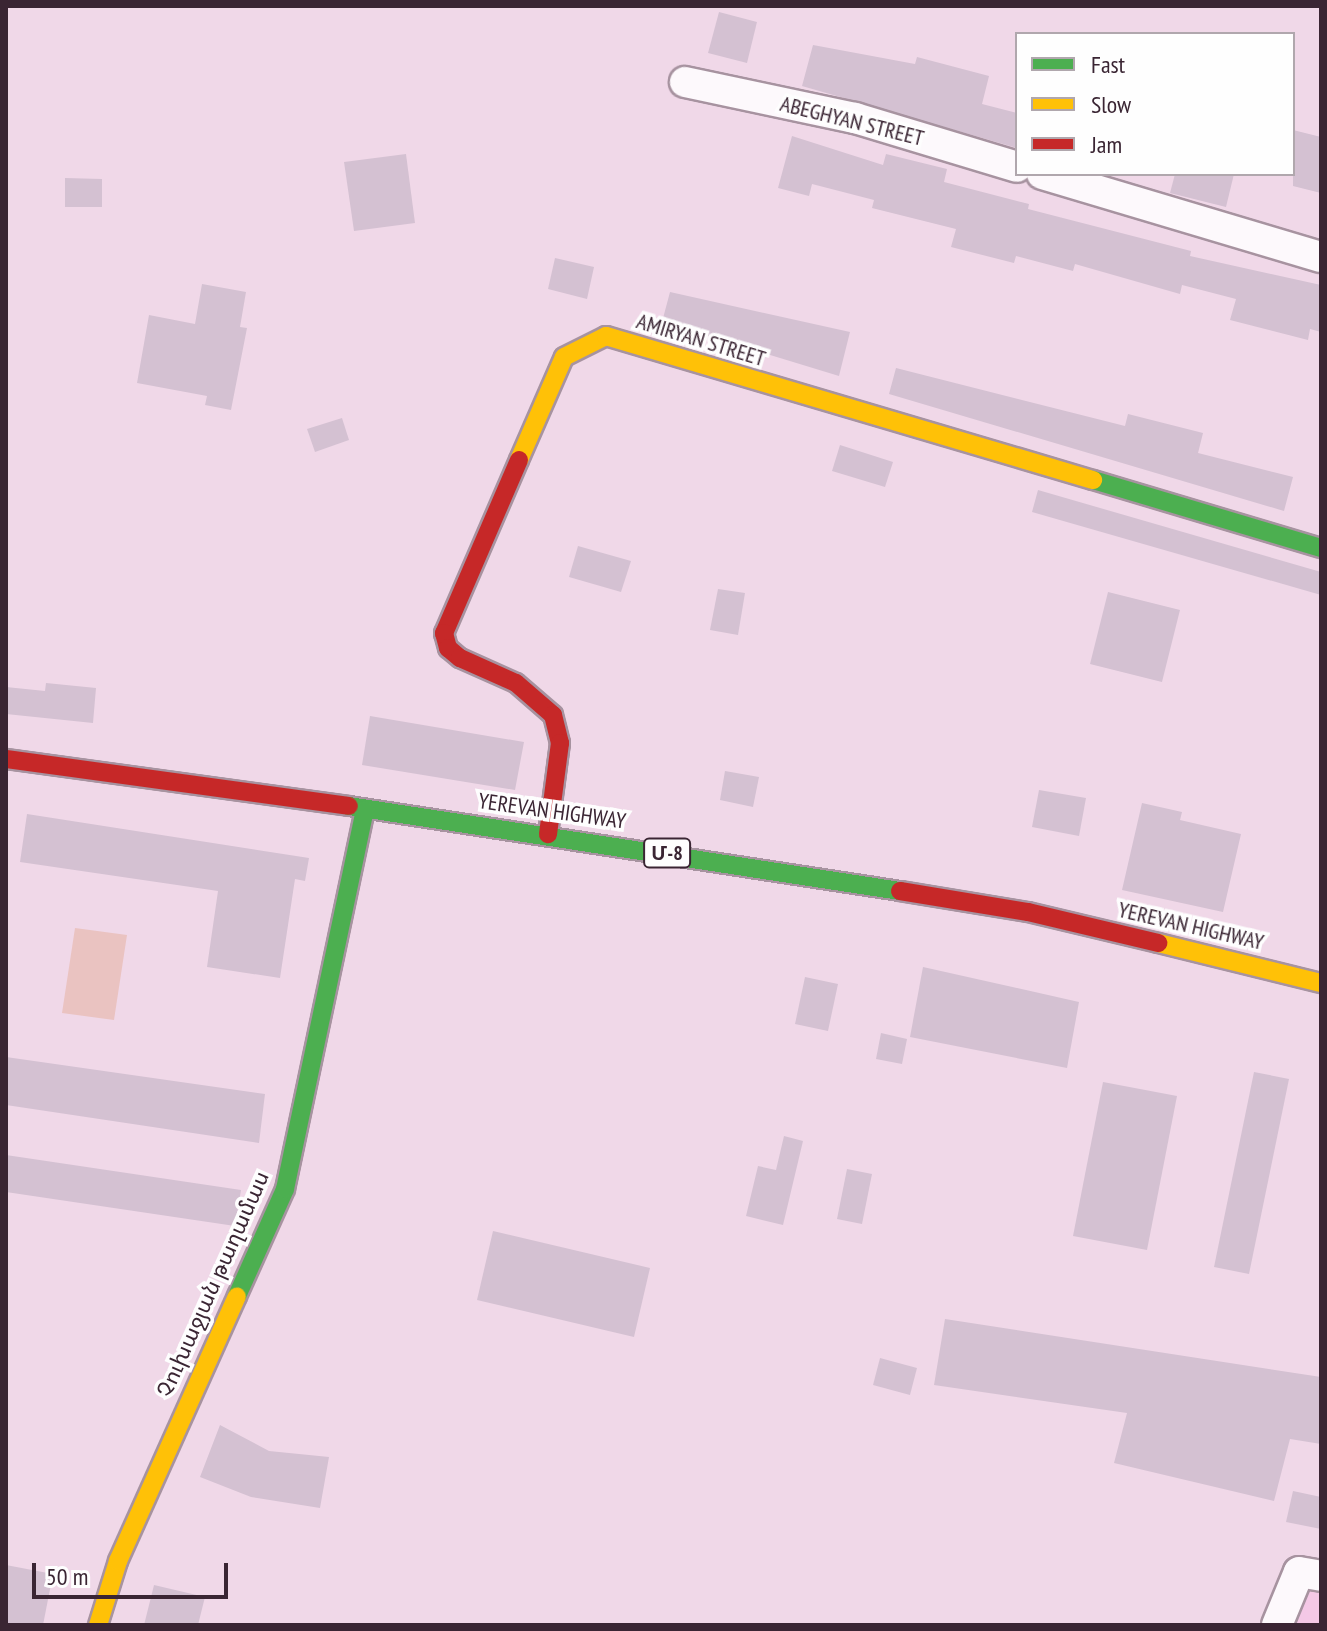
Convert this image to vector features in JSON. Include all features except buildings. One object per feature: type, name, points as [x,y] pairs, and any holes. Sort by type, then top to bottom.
[{"type":"main road","name":"AMIRYAN STREET","points":[[548,834],[560,743],[553,715],[516,683],[460,658],[448,648],[444,633],[564,357],[606,336],[1321,548]]},
{"type":"main road","name":"YEREVAN HIGHWAY","points":[[6,759],[548,834],[1028,912],[1321,983]]},
{"type":"main road","name":"Չուխաջյան թաղամաս","points":[[98,1625],[118,1561],[285,1189],[365,810]]},
{"type":"street","name":"ABEGHYAN STREET","points":[[685,82],[855,118],[1015,166]]},
{"type":"street","points":[[1049,176],[1321,257]]},
{"type":"street","points":[[1277,1625],[1299,1572],[1321,1576]]},
{"type":"shaded area","points":[[75,928],[127,935],[114,1020],[62,1013]]},
{"type":"shaded area","points":[[1309,1587],[1321,1589],[1321,1625],[1293,1625]]},
{"type":"traffic: fast","points":[[1093,480],[1321,548]]},
{"type":"traffic: fast","points":[[349,806],[900,891]]},
{"type":"traffic: fast","points":[[237,1296],[285,1189],[365,810]]},
{"type":"traffic: slow","points":[[519,460],[564,357],[606,336],[1093,480]]},
{"type":"traffic: slow","points":[[1158,943],[1321,983]]},
{"type":"traffic: slow","points":[[98,1625],[118,1561],[237,1296]]},
{"type":"traffic: jam","points":[[519,460],[444,633],[448,648],[460,658],[516,683],[553,715],[560,743],[548,834]]},
{"type":"traffic: jam","points":[[6,759],[349,806]]},
{"type":"traffic: jam","points":[[900,891],[1028,912],[1158,943]]}]
